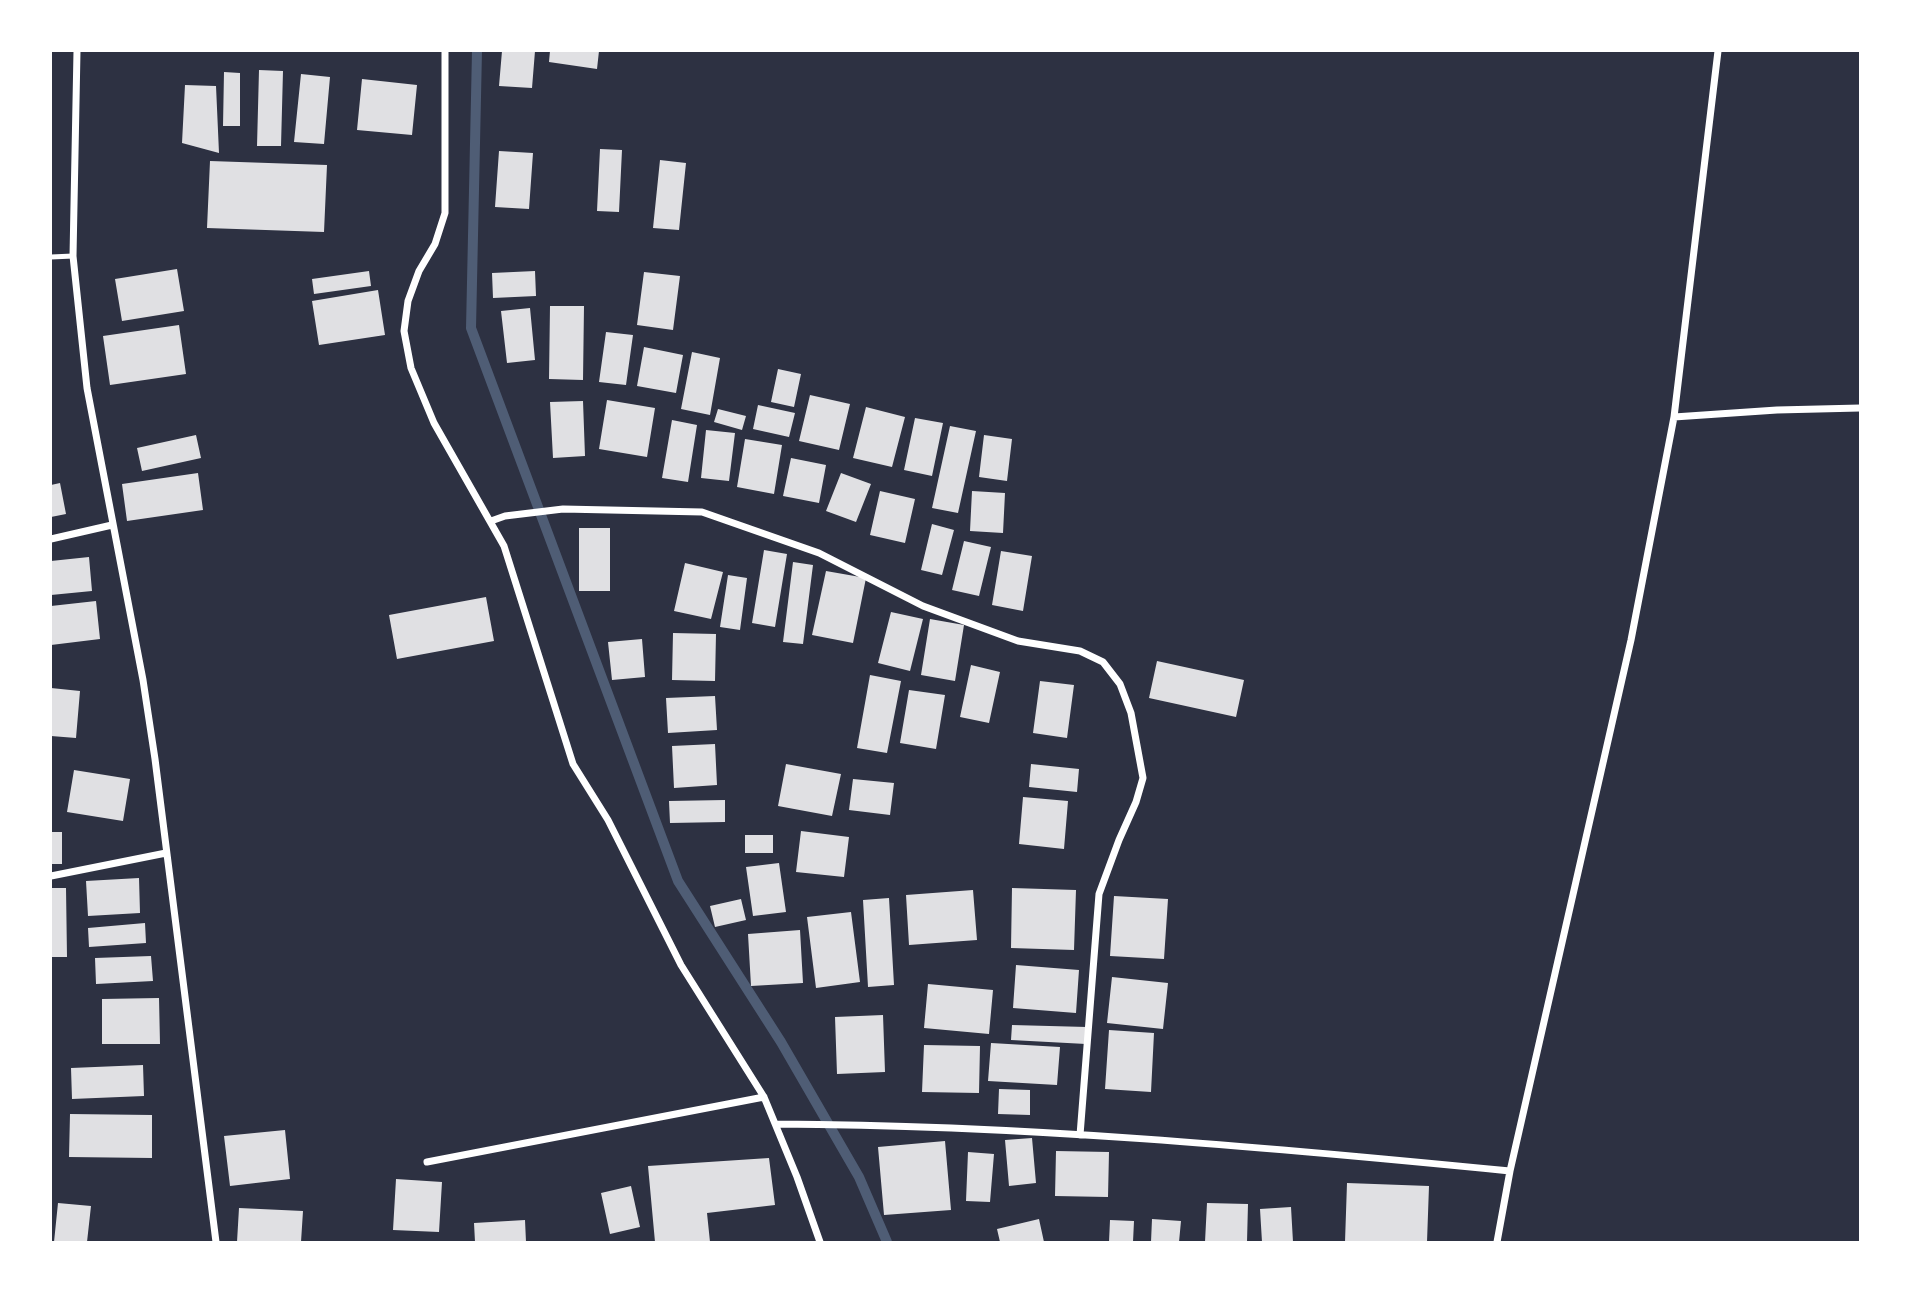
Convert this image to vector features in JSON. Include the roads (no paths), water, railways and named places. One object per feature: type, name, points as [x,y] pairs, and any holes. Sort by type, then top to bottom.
[{"type":"street","points":[[76,51],[73,256],[87,388],[143,680],[155,759],[216,1242]]},
{"type":"street","points":[[445,51],[446,213],[435,244],[419,271],[408,300],[404,331],[411,368],[435,423],[504,546],[573,764],[608,820],[681,965],[764,1097],[820,1242]]},
{"type":"street","points":[[1497,1242],[1510,1171],[1625,667],[1674,417],[1718,51]]},
{"type":"street","points":[[1674,417],[1860,408]]},
{"type":"street","points":[[491,521],[505,516],[563,509],[702,512],[819,553],[923,606],[1018,641],[1080,651],[1103,662],[1120,684],[1131,713],[1143,778],[1099,894],[1080,1135]]},
{"type":"street","points":[[51,539],[112,525]]},
{"type":"street","points":[[51,876],[166,853]]},
{"type":"street","points":[[427,1162],[764,1097]]},
{"type":"street","points":[[776,1124],[894,1125],[1259,1146],[1510,1171]]},
{"type":"lane","points":[[51,257],[73,256]]},
{"type":"waterway","points":[[477,51],[471,328],[678,881],[781,1042],[859,1177],[887,1242]]}]
